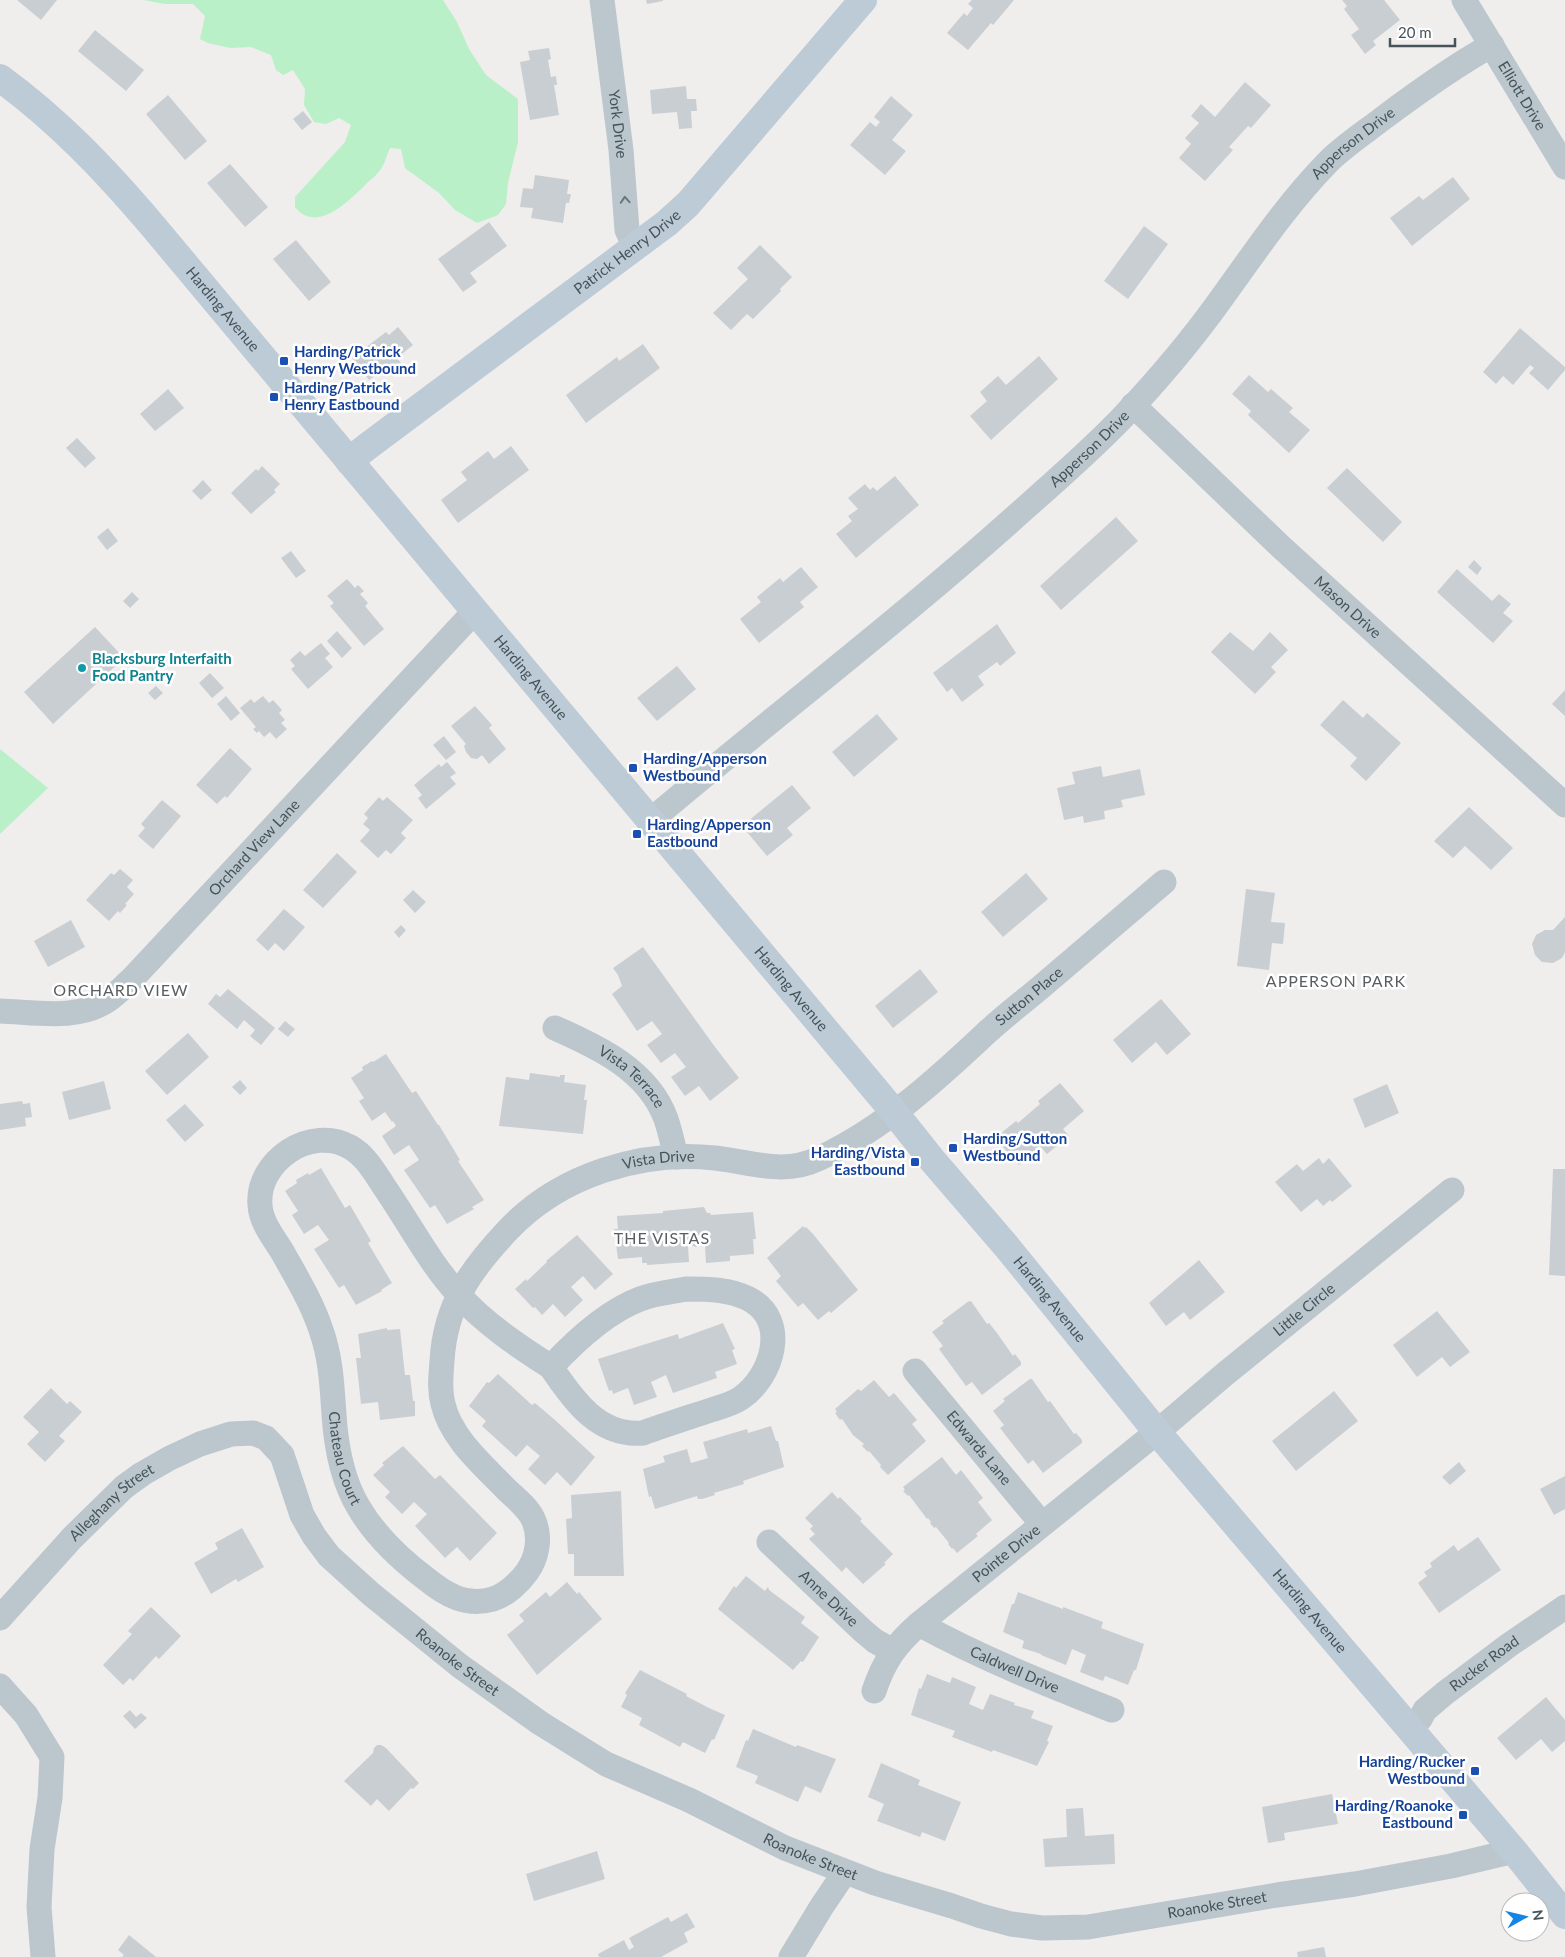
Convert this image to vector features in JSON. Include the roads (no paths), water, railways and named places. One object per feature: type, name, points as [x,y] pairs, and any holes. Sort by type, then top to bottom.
[{"type":"main road","name":"Patrick Henry Drive","points":[[349,462],[635,247],[688,204],[863,0]]},
{"type":"main road","name":"Harding Avenue","points":[[0,78],[28,98],[62,127],[115,182],[894,1112],[933,1162],[1007,1247],[1157,1432],[1514,1850],[1565,1915]]},
{"type":"street","name":"York Drive","points":[[602,0],[622,150],[627,230],[635,247]]},
{"type":"street","name":"Elliott Drive","points":[[1464,0],[1565,167]]},
{"type":"street","name":"Apperson Drive","points":[[650,821],[769,722],[874,639],[977,552],[1090,449],[1133,405],[1194,336],[1264,238],[1329,161],[1420,90],[1492,44]]},
{"type":"street","name":"Mason Drive","points":[[1133,405],[1280,546],[1565,806]]},
{"type":"street","name":"Orchard View Lane","points":[[0,1011],[68,1013],[92,1008],[108,1000],[132,979],[475,611]]},
{"type":"street","name":"Sutton Place","points":[[894,1112],[955,1063],[982,1037],[1164,882]]},
{"type":"street","name":"Vista Terrace","points":[[555,1028],[593,1044],[617,1059],[634,1073],[663,1113],[676,1157]]},
{"type":"street","name":"Vista Drive","points":[[458,1294],[486,1254],[526,1213],[560,1190],[612,1167],[646,1160],[676,1157],[719,1158],[775,1168],[808,1164],[857,1138],[894,1112]]},
{"type":"street","name":"Chateau Court","points":[[311,1141],[336,1141],[350,1147],[367,1162],[432,1260],[458,1294],[443,1346],[440,1380],[444,1408],[457,1436],[529,1512],[537,1533],[538,1546],[535,1559],[527,1572],[508,1592],[493,1599],[473,1602],[463,1601],[447,1595],[404,1561],[377,1533],[358,1508],[345,1474],[336,1438],[330,1364],[321,1329],[303,1288],[262,1218],[259,1201],[261,1187],[270,1169],[290,1150],[311,1141]]},
{"type":"street","name":"Little Circle","points":[[1157,1432],[1225,1374],[1452,1190]]},
{"type":"street","points":[[458,1294],[496,1329],[551,1367],[575,1400],[587,1412],[609,1428],[630,1434],[643,1433],[742,1398],[758,1382],[769,1362],[773,1345],[773,1333],[766,1315],[761,1308],[749,1299],[720,1290],[686,1289],[639,1299],[612,1314],[579,1340],[551,1367]]},
{"type":"street","name":"Edwards Lane","points":[[915,1371],[1042,1524]]},
{"type":"street","name":"Pointe Drive","points":[[874,1691],[881,1672],[902,1638],[1157,1432]]},
{"type":"street","name":"Alleghany Street","points":[[0,1618],[72,1538],[124,1487],[170,1458],[200,1444],[231,1434],[253,1433]]},
{"type":"street","name":"Roanoke Street","points":[[253,1433],[266,1438],[282,1455],[302,1515],[314,1536],[329,1556],[371,1594],[460,1666],[540,1723],[606,1764],[689,1800],[785,1848],[845,1872],[1011,1924],[1042,1928],[1088,1927],[1277,1895],[1355,1884],[1451,1866],[1514,1850]]},
{"type":"street","name":"Anne Drive","points":[[769,1542],[875,1641],[893,1651]]},
{"type":"street","name":"Rucker Road","points":[[1408,1727],[1420,1719],[1425,1710],[1445,1693],[1509,1645],[1565,1607]]},
{"type":"street","name":"Caldwell Drive","points":[[919,1624],[958,1646],[1112,1710]]},
{"type":"street","points":[[0,1686],[26,1715],[52,1757],[50,1798],[42,1849],[39,1907],[42,1957]]},
{"type":"street","points":[[791,1957],[845,1872]]},
{"type":"place","name":"Harding/Patrick Henry Westbound","points":[[284,361]]},
{"type":"place","name":"Harding/Patrick Henry Eastbound","points":[[274,397]]},
{"type":"place","name":"Blacksburg Interfaith Food Pantry","points":[[82,668]]},
{"type":"place","name":"Harding/Apperson Westbound","points":[[633,768]]},
{"type":"place","name":"Harding/Apperson Eastbound","points":[[637,834]]},
{"type":"place","name":"Harding/Sutton Westbound","points":[[953,1148]]},
{"type":"place","name":"Harding/Vista Eastbound","points":[[915,1162]]},
{"type":"place","name":"Harding/Rucker Westbound","points":[[1475,1771]]},
{"type":"place","name":"Harding/Roanoke Eastbound","points":[[1463,1815]]},
{"type":"district","name":"APPERSON PARK","points":[[1336,981]]},
{"type":"district","name":"ORCHARD VIEW","points":[[121,990]]},
{"type":"district","name":"THE VISTAS","points":[[662,1238]]}]
